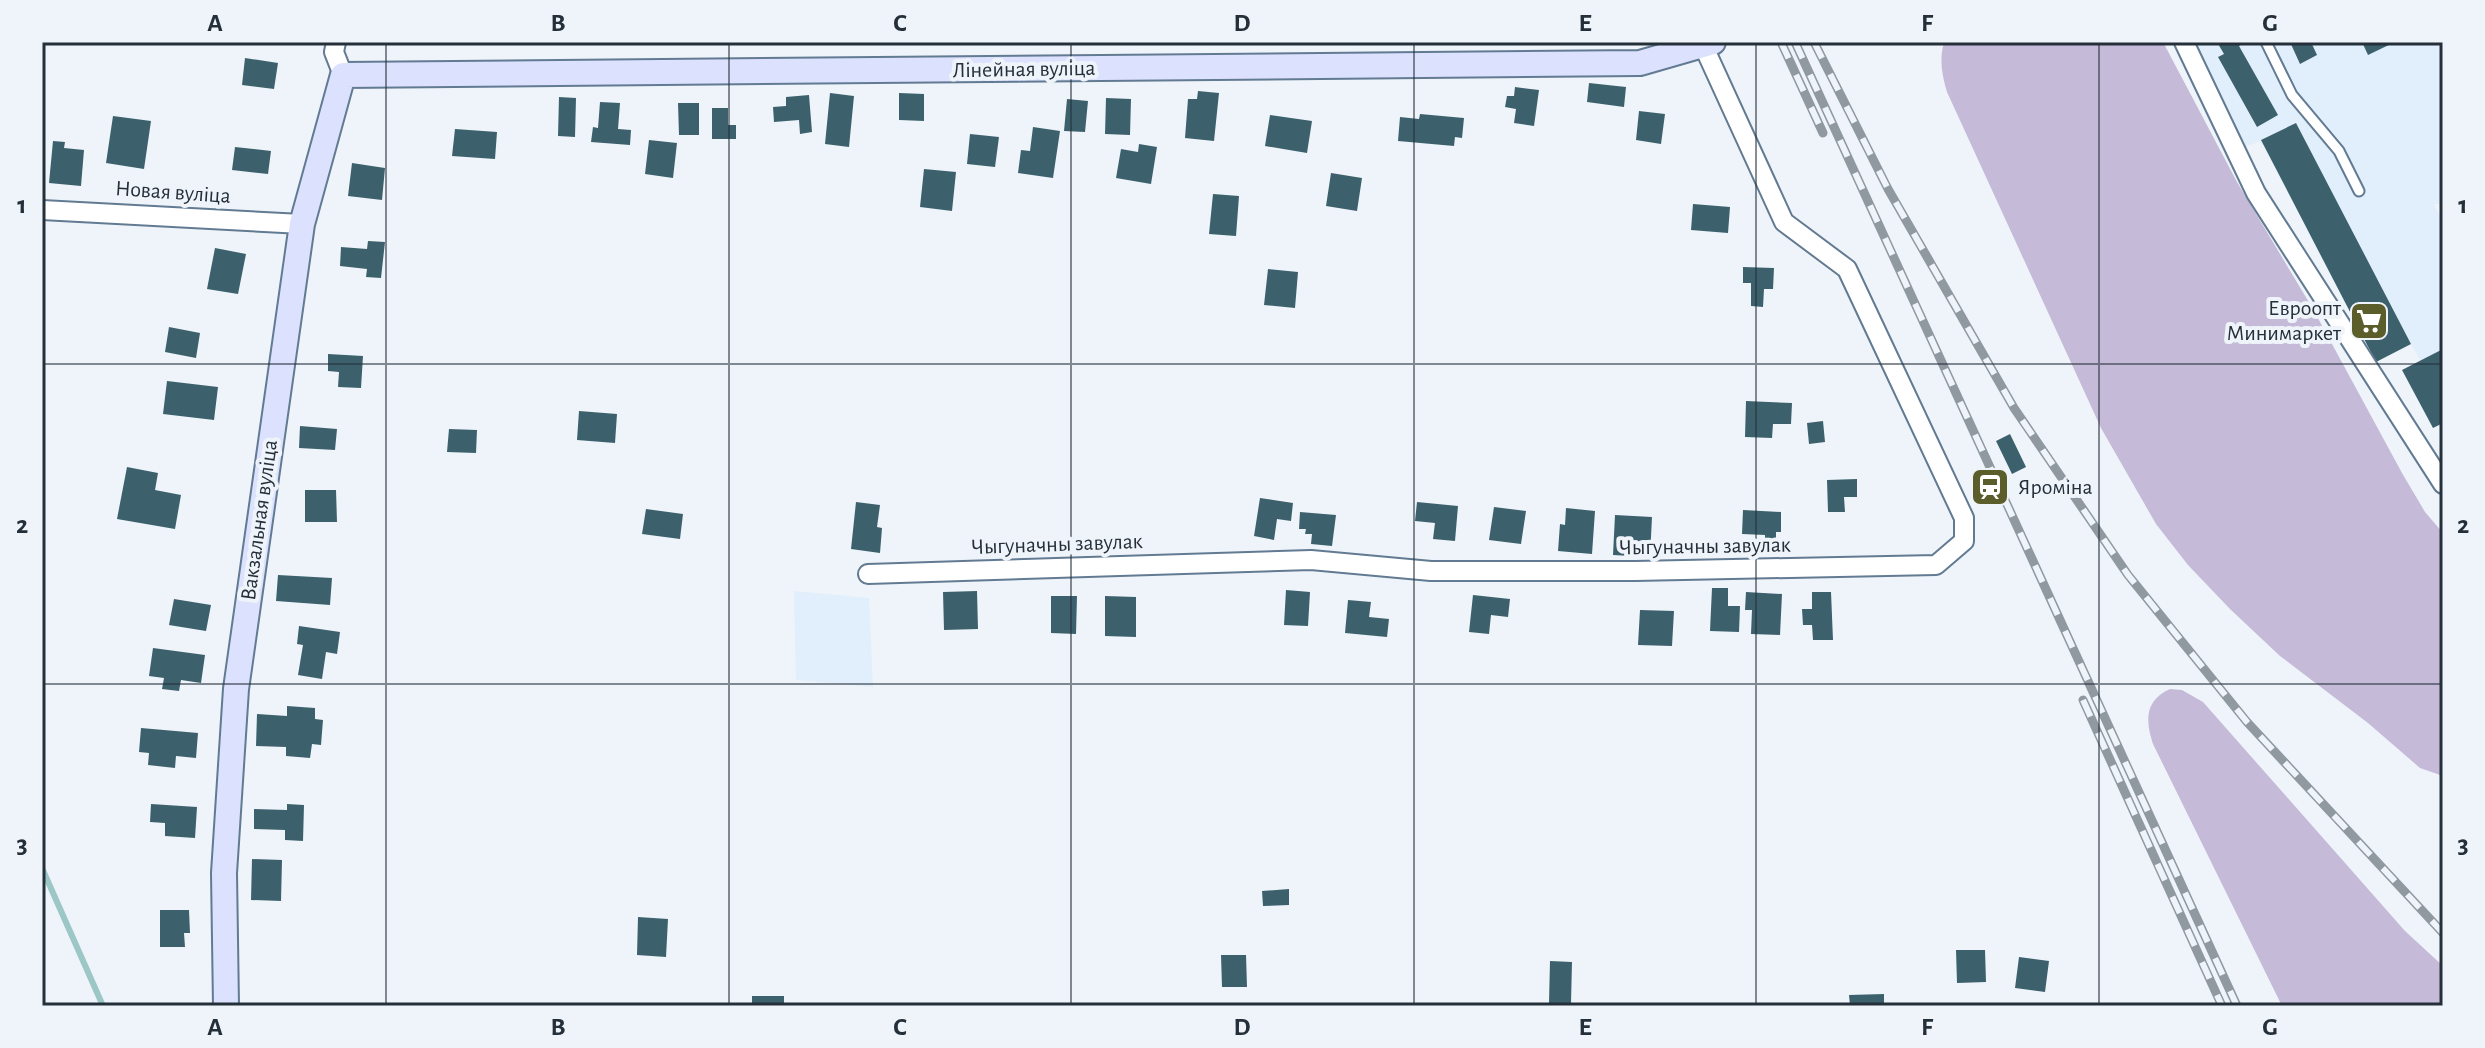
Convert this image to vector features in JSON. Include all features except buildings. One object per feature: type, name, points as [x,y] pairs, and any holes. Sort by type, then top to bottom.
[{"type":"street","name":"Вакзальная вуліца","points":[[226,1006],[224,873],[236,689],[302,224],[343,75],[334,52],[336,42]]},
{"type":"street","points":[[2184,42],[2256,193],[2443,484]]},
{"type":"street","name":"Лінейная вуліца","points":[[343,75],[1640,63],[1708,44]]},
{"type":"street","name":"Чыгуначны завулак","points":[[868,574],[1311,560],[1431,571],[1635,571],[1936,565],[1964,541],[1964,518],[1847,269],[1784,222],[1708,44]]},
{"type":"street","name":"Новая вуліца","points":[[42,210],[302,224]]},
{"type":"lane","points":[[2266,42],[2292,95],[2339,151],[2359,191]]},
{"type":"shaded area","points":[[1944,42],[2163,42],[2237,182],[2313,309],[2402,473],[2425,512],[2443,533],[2443,776],[2420,768],[2368,723],[2280,656],[2188,565],[2156,524],[2101,428],[1947,92],[1942,67]]},
{"type":"shaded area","points":[[2192,42],[2443,42],[2443,204],[2434,204],[2443,222],[2443,349],[2421,361],[2411,344],[2376,362],[2261,141],[2244,147]]},
{"type":"shaded area","points":[[794,591],[869,598],[873,687],[796,680]]},
{"type":"shaded area","points":[[2170,689],[2182,690],[2203,702],[2405,931],[2443,966],[2443,1006],[2282,1006],[2153,744],[2149,712],[2156,699]]},
{"type":"waterway","points":[[42,868],[103,1006]]},
{"type":"railway","points":[[1781,42],[1823,133]]},
{"type":"railway","points":[[1795,42],[2237,1006]]},
{"type":"railway","points":[[1814,42],[1888,189],[2014,408],[2128,575],[2247,722],[2443,933]]},
{"type":"railway","points":[[2083,700],[2222,1006]]},
{"type":"place","name":"Евроопт Минимаркет","points":[[2369,321]]},
{"type":"place","name":"Яроміна","points":[[1990,487]]}]
